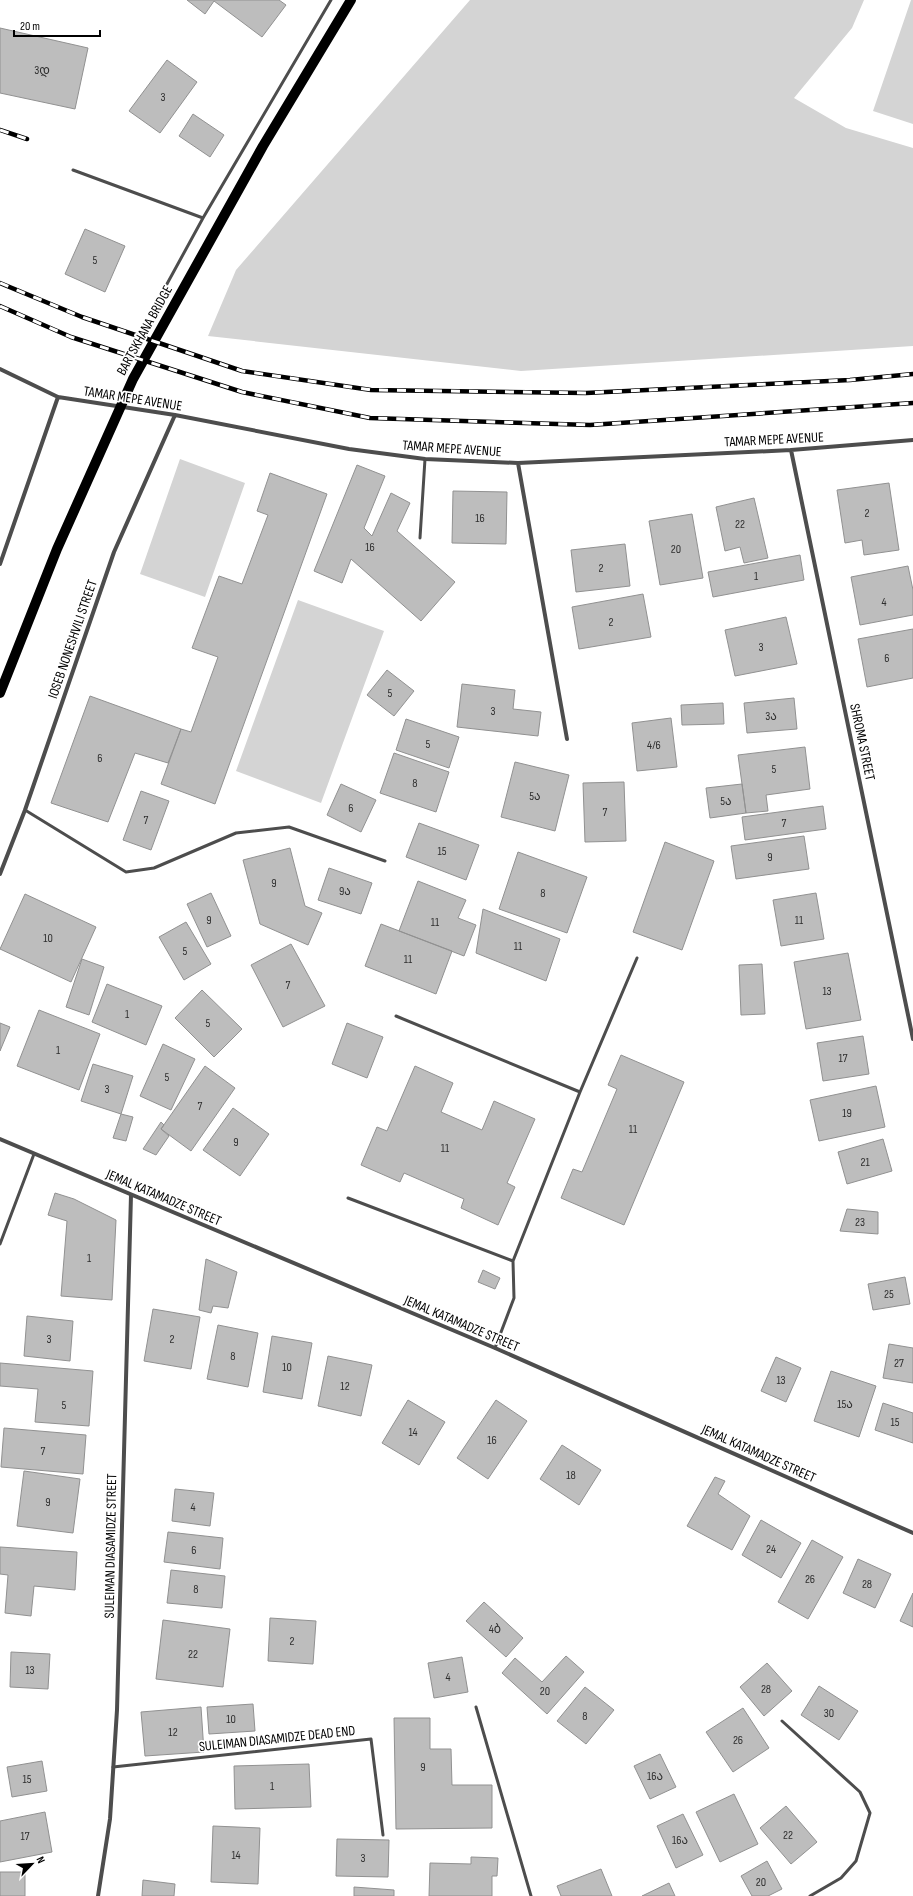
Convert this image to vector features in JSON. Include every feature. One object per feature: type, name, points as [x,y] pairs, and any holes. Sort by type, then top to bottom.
[{"type":"main road","name":"BARTSKHANA BRIDGE","points":[[0,693],[57,549],[133,379],[263,146],[351,0]]},
{"type":"street","name":"TAMAR MEPE AVENUE","points":[[0,369],[58,397],[175,415],[349,449],[425,459],[518,463],[791,450],[913,440]]},
{"type":"street","points":[[0,564],[58,397]]},
{"type":"street","name":"IOSEB NONESHVILI STREET","points":[[0,874],[25,810],[114,552],[175,415]]},
{"type":"street","name":"SHROMA STREET","points":[[791,450],[913,1039]]},
{"type":"street","points":[[518,463],[567,739]]},
{"type":"street","name":"JEMAL KATAMADZE STREET","points":[[0,1139],[495,1348],[913,1533]]},
{"type":"street","name":"SULEIMAN DIASAMIDZE STREET","points":[[98,1896],[110,1819],[117,1710],[131,1195]]},
{"type":"lane","points":[[150,315],[203,218],[331,0]]},
{"type":"lane","points":[[73,170],[203,218]]},
{"type":"lane","points":[[420,538],[425,459]]},
{"type":"lane","points":[[25,810],[126,872],[154,868],[236,833],[289,827],[384,861]]},
{"type":"lane","points":[[495,1348],[514,1298],[513,1261],[580,1092],[637,958]]},
{"type":"lane","points":[[396,1016],[580,1092]]},
{"type":"lane","points":[[0,1244],[34,1154]]},
{"type":"lane","points":[[348,1198],[513,1261]]},
{"type":"lane","points":[[476,1707],[531,1896]]},
{"type":"lane","points":[[782,1721],[860,1792],[870,1813],[856,1861],[841,1878],[810,1896]]},
{"type":"lane","name":"SULEIMAN DIASAMIDZE DEAD END","points":[[113,1767],[371,1739],[383,1834]]},
{"type":"shaded area","points":[[470,0],[864,0],[852,28],[794,98],[846,128],[913,148],[913,346],[521,371],[208,336],[236,270]]},
{"type":"shaded area","points":[[911,0],[913,0],[913,124],[873,111]]},
{"type":"shaded area","points":[[180,459],[245,483],[205,597],[140,574]]},
{"type":"shaded area","points":[[298,600],[384,631],[321,803],[236,771]]},
{"type":"building","points":[[187,0],[279,0],[286,5],[262,37],[214,1],[205,14]]},
{"type":"building","points":[[0,28],[88,48],[75,109],[0,93]]},
{"type":"building","points":[[167,60],[197,82],[160,133],[129,111]]},
{"type":"building","points":[[193,114],[224,135],[210,157],[179,136]]},
{"type":"building","points":[[85,229],[125,246],[105,292],[65,274]]},
{"type":"building","points":[[357,465],[385,476],[364,528],[372,536],[391,493],[410,503],[397,531],[455,582],[421,621],[351,559],[342,583],[314,571]]},
{"type":"building","points":[[270,473],[327,494],[215,804],[161,784],[181,729],[191,732],[218,657],[192,648],[219,576],[242,584],[268,515],[257,511]]},
{"type":"building","points":[[889,483],[899,550],[864,555],[862,540],[845,543],[837,490]]},
{"type":"building","points":[[453,491],[507,492],[506,544],[452,543]]},
{"type":"building","points":[[754,498],[768,558],[744,563],[740,547],[725,551],[716,507]]},
{"type":"building","points":[[692,514],[703,578],[660,585],[649,521]]},
{"type":"building","points":[[625,544],[630,586],[576,592],[571,550]]},
{"type":"building","points":[[800,555],[804,580],[713,597],[708,572]]},
{"type":"building","points":[[908,566],[913,590],[913,615],[860,625],[851,577]]},
{"type":"building","points":[[643,594],[651,637],[579,649],[572,607]]},
{"type":"building","points":[[786,617],[797,664],[735,676],[725,630]]},
{"type":"building","points":[[913,629],[913,678],[867,687],[858,639]]},
{"type":"building","points":[[387,670],[414,691],[394,716],[367,695]]},
{"type":"building","points":[[462,684],[515,690],[513,709],[541,712],[538,736],[457,727]]},
{"type":"building","points":[[90,696],[181,729],[168,763],[135,753],[108,822],[51,803]]},
{"type":"building","points":[[794,698],[797,729],[747,733],[744,703]]},
{"type":"building","points":[[723,703],[724,724],[682,725],[681,705]]},
{"type":"building","points":[[671,718],[677,767],[637,771],[632,723]]},
{"type":"building","points":[[406,719],[459,737],[449,768],[396,750]]},
{"type":"building","points":[[805,747],[810,789],[766,795],[768,811],[746,813],[738,755]]},
{"type":"building","points":[[394,753],[449,772],[436,812],[380,793]]},
{"type":"building","points":[[515,762],[569,775],[555,831],[501,817]]},
{"type":"building","points":[[624,782],[626,841],[585,842],[583,783]]},
{"type":"building","points":[[341,784],[376,800],[361,832],[327,815]]},
{"type":"building","points":[[742,784],[746,813],[710,818],[706,788]]},
{"type":"building","points":[[141,791],[169,801],[151,850],[123,840]]},
{"type":"building","points":[[823,806],[826,829],[745,840],[742,817]]},
{"type":"building","points":[[419,823],[479,845],[466,880],[406,857]]},
{"type":"building","points":[[804,836],[809,869],[736,879],[731,846]]},
{"type":"building","points":[[665,842],[714,861],[682,950],[633,932]]},
{"type":"building","points":[[290,848],[305,906],[322,913],[308,945],[260,924],[243,860]]},
{"type":"building","points":[[518,852],[587,877],[567,933],[499,909]]},
{"type":"building","points":[[329,868],[372,883],[361,914],[318,900]]},
{"type":"building","points":[[418,881],[466,900],[458,918],[476,925],[464,956],[399,931]]},
{"type":"building","points":[[211,893],[231,936],[207,947],[187,904]]},
{"type":"building","points":[[816,893],[824,939],[781,946],[773,900]]},
{"type":"building","points":[[25,894],[96,927],[71,982],[0,949]]},
{"type":"building","points":[[483,909],[560,939],[546,981],[476,953]]},
{"type":"building","points":[[186,922],[211,964],[184,980],[159,937]]},
{"type":"building","points":[[381,924],[452,951],[436,994],[365,966]]},
{"type":"building","points":[[291,944],[325,1006],[283,1027],[251,965]]},
{"type":"building","points":[[848,953],[861,1020],[806,1029],[794,962]]},
{"type":"building","points":[[82,959],[104,967],[89,1015],[66,1007]]},
{"type":"building","points":[[762,964],[765,1014],[741,1015],[739,965]]},
{"type":"building","points":[[107,984],[162,1006],[146,1045],[92,1022]]},
{"type":"building","points":[[202,990],[242,1029],[214,1057],[175,1018]]},
{"type":"building","points":[[39,1010],[100,1034],[79,1090],[17,1066]]},
{"type":"building","points":[[0,1023],[10,1027],[0,1051]]},
{"type":"building","points":[[347,1023],[383,1037],[367,1078],[332,1064]]},
{"type":"building","points":[[863,1036],[869,1074],[823,1081],[817,1043]]},
{"type":"building","points":[[163,1044],[195,1059],[171,1110],[140,1096]]},
{"type":"building","points":[[621,1055],[684,1082],[624,1225],[561,1198],[573,1169],[582,1172],[617,1089],[608,1085]]},
{"type":"building","points":[[93,1064],[133,1076],[121,1114],[81,1101]]},
{"type":"building","points":[[205,1066],[235,1088],[191,1151],[161,1129]]},
{"type":"building","points":[[415,1066],[453,1083],[441,1112],[482,1130],[494,1101],[535,1119],[507,1183],[515,1187],[498,1225],[461,1208],[464,1199],[404,1173],[400,1182],[361,1165],[377,1127],[387,1131]]},
{"type":"building","points":[[876,1086],[885,1127],[819,1141],[810,1100]]},
{"type":"building","points":[[233,1108],[269,1134],[240,1176],[203,1150]]},
{"type":"building","points":[[121,1114],[133,1117],[126,1141],[113,1138]]},
{"type":"building","points":[[161,1122],[164,1125],[161,1129],[169,1136],[156,1155],[143,1149]]},
{"type":"building","points":[[883,1139],[892,1171],[847,1184],[838,1152]]},
{"type":"building","points":[[55,1193],[74,1199],[116,1220],[112,1300],[61,1296],[67,1221],[48,1215]]},
{"type":"building","points":[[847,1209],[878,1212],[878,1234],[840,1231]]},
{"type":"building","points":[[206,1259],[237,1272],[228,1308],[213,1306],[211,1313],[199,1310]]},
{"type":"building","points":[[483,1270],[500,1278],[495,1289],[478,1282]]},
{"type":"building","points":[[905,1277],[910,1304],[873,1310],[868,1284]]},
{"type":"building","points":[[153,1309],[200,1317],[191,1369],[144,1361]]},
{"type":"building","points":[[27,1316],[73,1321],[70,1361],[24,1356]]},
{"type":"building","points":[[218,1325],[258,1333],[248,1387],[207,1379]]},
{"type":"building","points":[[272,1336],[312,1343],[302,1399],[263,1392]]},
{"type":"building","points":[[889,1344],[913,1348],[913,1383],[883,1378]]},
{"type":"building","points":[[328,1356],[372,1365],[361,1416],[318,1406]]},
{"type":"building","points":[[776,1357],[801,1368],[786,1402],[761,1391]]},
{"type":"building","points":[[0,1363],[93,1371],[89,1426],[35,1422],[38,1389],[0,1386]]},
{"type":"building","points":[[831,1371],[876,1386],[859,1437],[814,1421]]},
{"type":"building","points":[[408,1400],[445,1422],[419,1465],[382,1443]]},
{"type":"building","points":[[496,1400],[527,1421],[488,1479],[457,1458]]},
{"type":"building","points":[[883,1403],[913,1413],[913,1443],[875,1430]]},
{"type":"building","points":[[4,1428],[86,1435],[83,1474],[1,1467]]},
{"type":"building","points":[[562,1445],[601,1470],[579,1505],[540,1479]]},
{"type":"building","points":[[24,1471],[80,1479],[73,1533],[17,1526]]},
{"type":"building","points":[[715,1477],[725,1481],[718,1494],[750,1516],[732,1550],[687,1526]]},
{"type":"building","points":[[175,1489],[214,1493],[210,1526],[172,1521]]},
{"type":"building","points":[[761,1520],[801,1543],[781,1578],[742,1555]]},
{"type":"building","points":[[168,1532],[223,1538],[220,1569],[164,1562]]},
{"type":"building","points":[[812,1540],[843,1557],[808,1619],[778,1602]]},
{"type":"building","points":[[0,1547],[77,1552],[75,1590],[34,1586],[31,1616],[5,1613],[8,1575],[0,1574]]},
{"type":"building","points":[[858,1559],[891,1574],[875,1608],[843,1593]]},
{"type":"building","points":[[171,1570],[225,1576],[222,1608],[167,1603]]},
{"type":"building","points":[[913,1593],[913,1627],[900,1621]]},
{"type":"building","points":[[484,1602],[523,1638],[506,1657],[466,1621]]},
{"type":"building","points":[[270,1618],[316,1621],[313,1664],[268,1661]]},
{"type":"building","points":[[163,1620],[230,1629],[223,1687],[156,1679]]},
{"type":"building","points":[[11,1652],[50,1654],[48,1689],[10,1687]]},
{"type":"building","points":[[566,1656],[584,1672],[547,1714],[502,1673],[515,1658],[542,1682]]},
{"type":"building","points":[[462,1657],[468,1692],[434,1698],[428,1663]]},
{"type":"building","points":[[767,1663],[792,1691],[764,1716],[740,1687]]},
{"type":"building","points":[[819,1686],[858,1711],[839,1740],[801,1715]]},
{"type":"building","points":[[585,1687],[614,1710],[586,1744],[557,1721]]},
{"type":"building","points":[[253,1704],[255,1731],[209,1734],[207,1707]]},
{"type":"building","points":[[201,1707],[204,1752],[145,1756],[141,1712]]},
{"type":"building","points":[[743,1708],[769,1748],[733,1772],[706,1732]]},
{"type":"building","points":[[394,1718],[430,1718],[430,1749],[451,1749],[452,1785],[492,1785],[492,1828],[396,1829]]},
{"type":"building","points":[[660,1754],[676,1787],[650,1799],[634,1766]]},
{"type":"building","points":[[42,1761],[47,1791],[12,1797],[7,1767]]},
{"type":"building","points":[[309,1764],[311,1807],[235,1809],[234,1766]]},
{"type":"building","points":[[734,1794],[758,1844],[720,1862],[696,1812]]},
{"type":"building","points":[[786,1806],[817,1842],[791,1864],[760,1828]]},
{"type":"building","points":[[45,1812],[52,1852],[0,1862],[0,1821]]},
{"type":"building","points":[[683,1814],[703,1855],[676,1868],[657,1826]]},
{"type":"building","points":[[213,1826],[260,1828],[258,1884],[211,1882]]},
{"type":"building","points":[[337,1839],[389,1840],[388,1877],[336,1876]]},
{"type":"building","points":[[471,1857],[498,1858],[497,1876],[492,1876],[492,1896],[429,1896],[430,1863],[471,1864]]},
{"type":"building","points":[[767,1861],[782,1889],[768,1896],[752,1896],[741,1876]]},
{"type":"building","points":[[601,1869],[612,1896],[561,1896],[557,1886]]},
{"type":"building","points":[[0,1872],[25,1872],[25,1896],[0,1896]]},
{"type":"building","points":[[143,1880],[175,1884],[174,1896],[142,1896]]},
{"type":"building","points":[[669,1883],[675,1896],[642,1896]]},
{"type":"building","points":[[354,1887],[394,1890],[394,1896],[354,1896]]},
{"type":"railway","points":[[0,130],[27,139]]},
{"type":"railway","points":[[0,283],[82,317],[242,371],[371,390],[586,393],[850,380],[913,374]]},
{"type":"railway","points":[[0,306],[71,337],[242,392],[370,418],[590,425],[913,403]]}]
